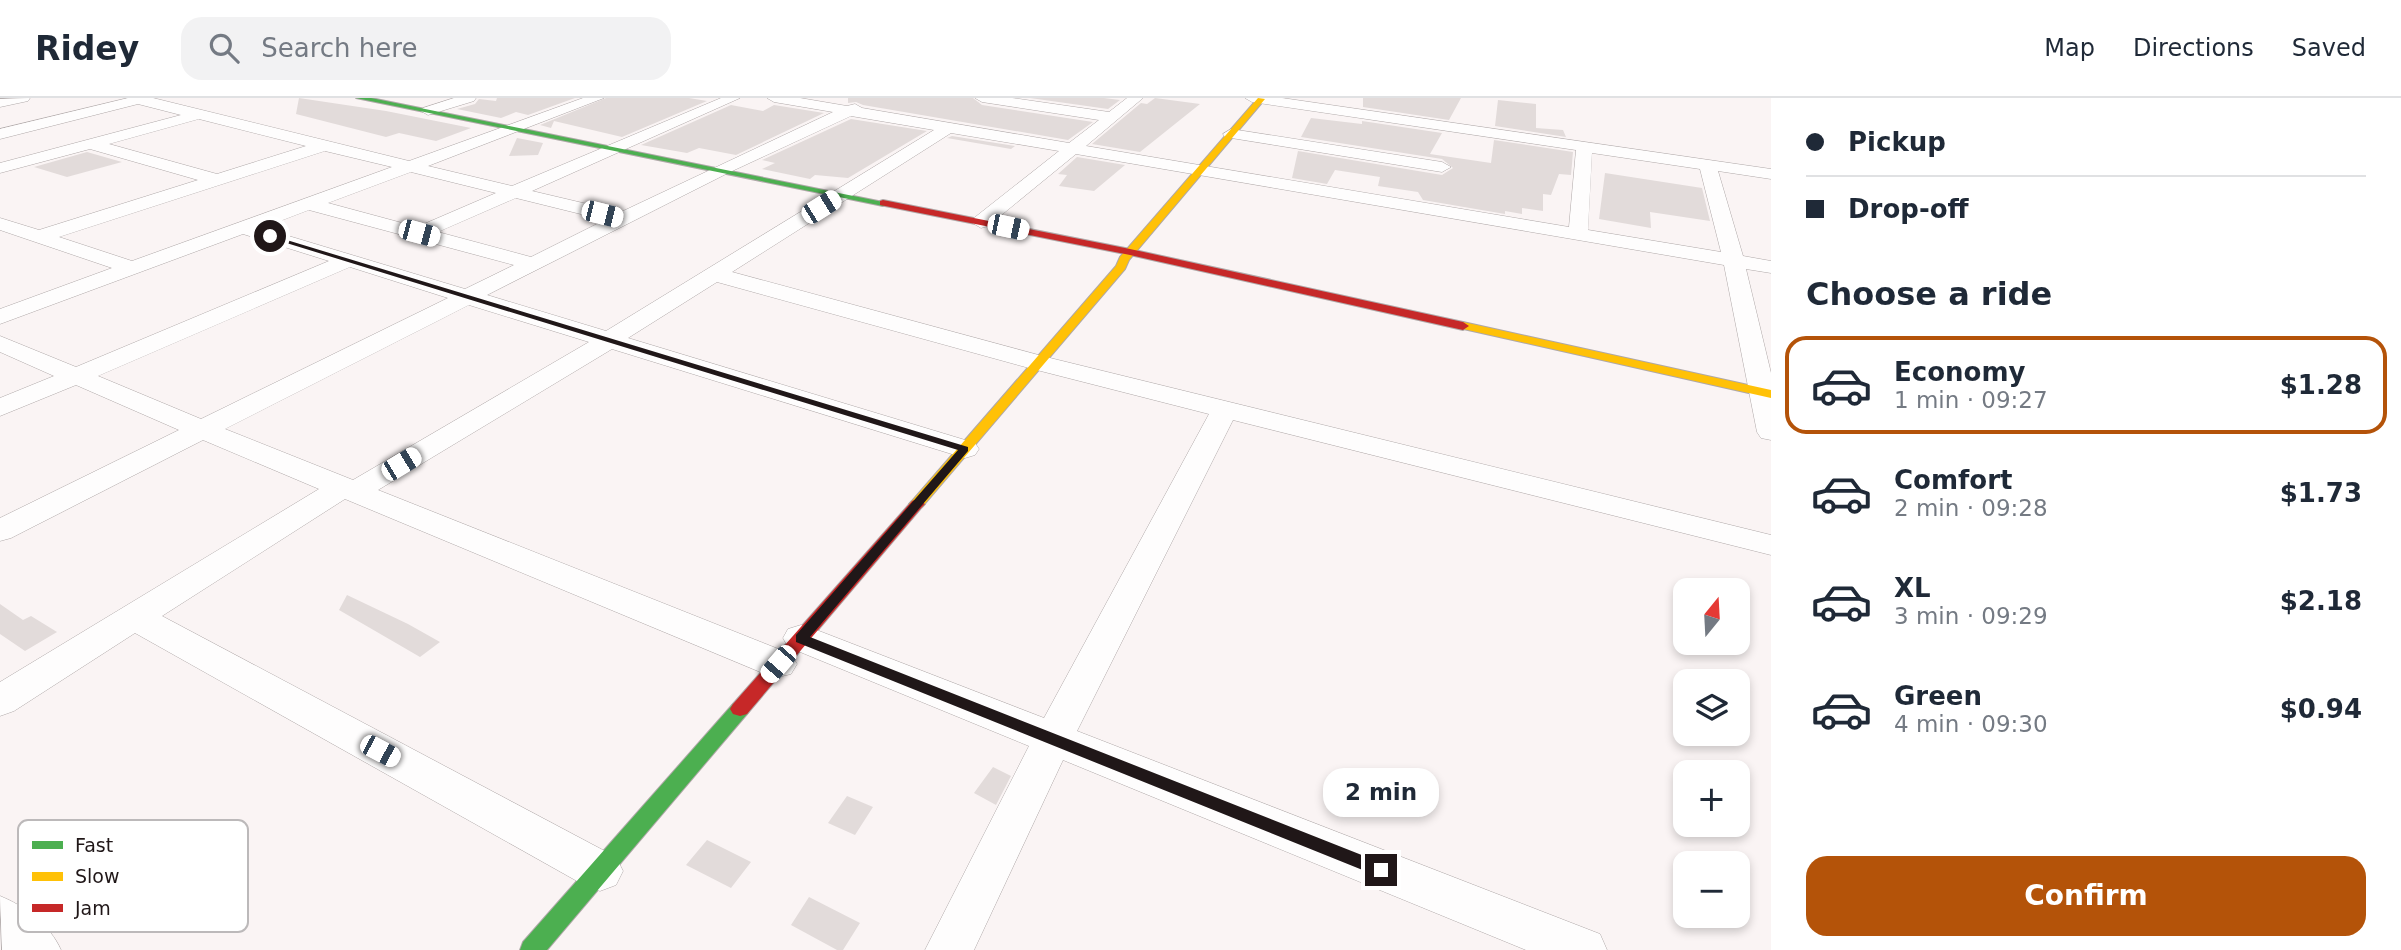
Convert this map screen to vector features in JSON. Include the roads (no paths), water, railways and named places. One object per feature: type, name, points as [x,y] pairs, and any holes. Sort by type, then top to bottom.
[{"type":"street","points":[[0,103],[23,98]]},
{"type":"street","points":[[360,98],[1130,252],[1767,393]]},
{"type":"street","points":[[428,111],[469,98]]},
{"type":"street","points":[[0,317],[593,98]]},
{"type":"street","points":[[419,233],[733,98]]},
{"type":"street","points":[[774,98],[1771,267]]},
{"type":"street","points":[[0,531],[722,169],[875,98]]},
{"type":"street","points":[[982,98],[1112,117]]},
{"type":"street","points":[[981,222],[1136,98]]},
{"type":"street","points":[[2,133],[142,99],[624,219]]},
{"type":"street","points":[[532,950],[1121,267],[1130,252],[1231,134],[1256,99],[1448,148]]},
{"type":"street","points":[[0,168],[198,115]]},
{"type":"street","points":[[0,701],[134,617],[349,489],[609,340],[949,127]]},
{"type":"street","points":[[1231,134],[1448,148],[1584,147],[1771,174]]},
{"type":"street","points":[[91,144],[218,180]]},
{"type":"street","points":[[39,237],[324,146]]},
{"type":"street","points":[[1578,235],[1584,147]]},
{"type":"street","points":[[1428,210],[1448,148]]},
{"type":"street","points":[[1709,165],[1767,393],[1771,432]]},
{"type":"street","points":[[309,204],[534,264]]},
{"type":"street","points":[[0,224],[132,268]]},
{"type":"street","points":[[243,228],[965,449]]},
{"type":"street","points":[[0,408],[349,260]]},
{"type":"street","points":[[713,274],[1038,363],[1771,545]]},
{"type":"street","points":[[0,343],[202,430],[349,489],[789,651],[1053,739],[1583,950]]},
{"type":"street","points":[[949,950],[1053,739],[1224,410]]},
{"type":"street","points":[[134,617],[600,871]]},
{"type":"street","points":[[0,918],[37,950]]}]
